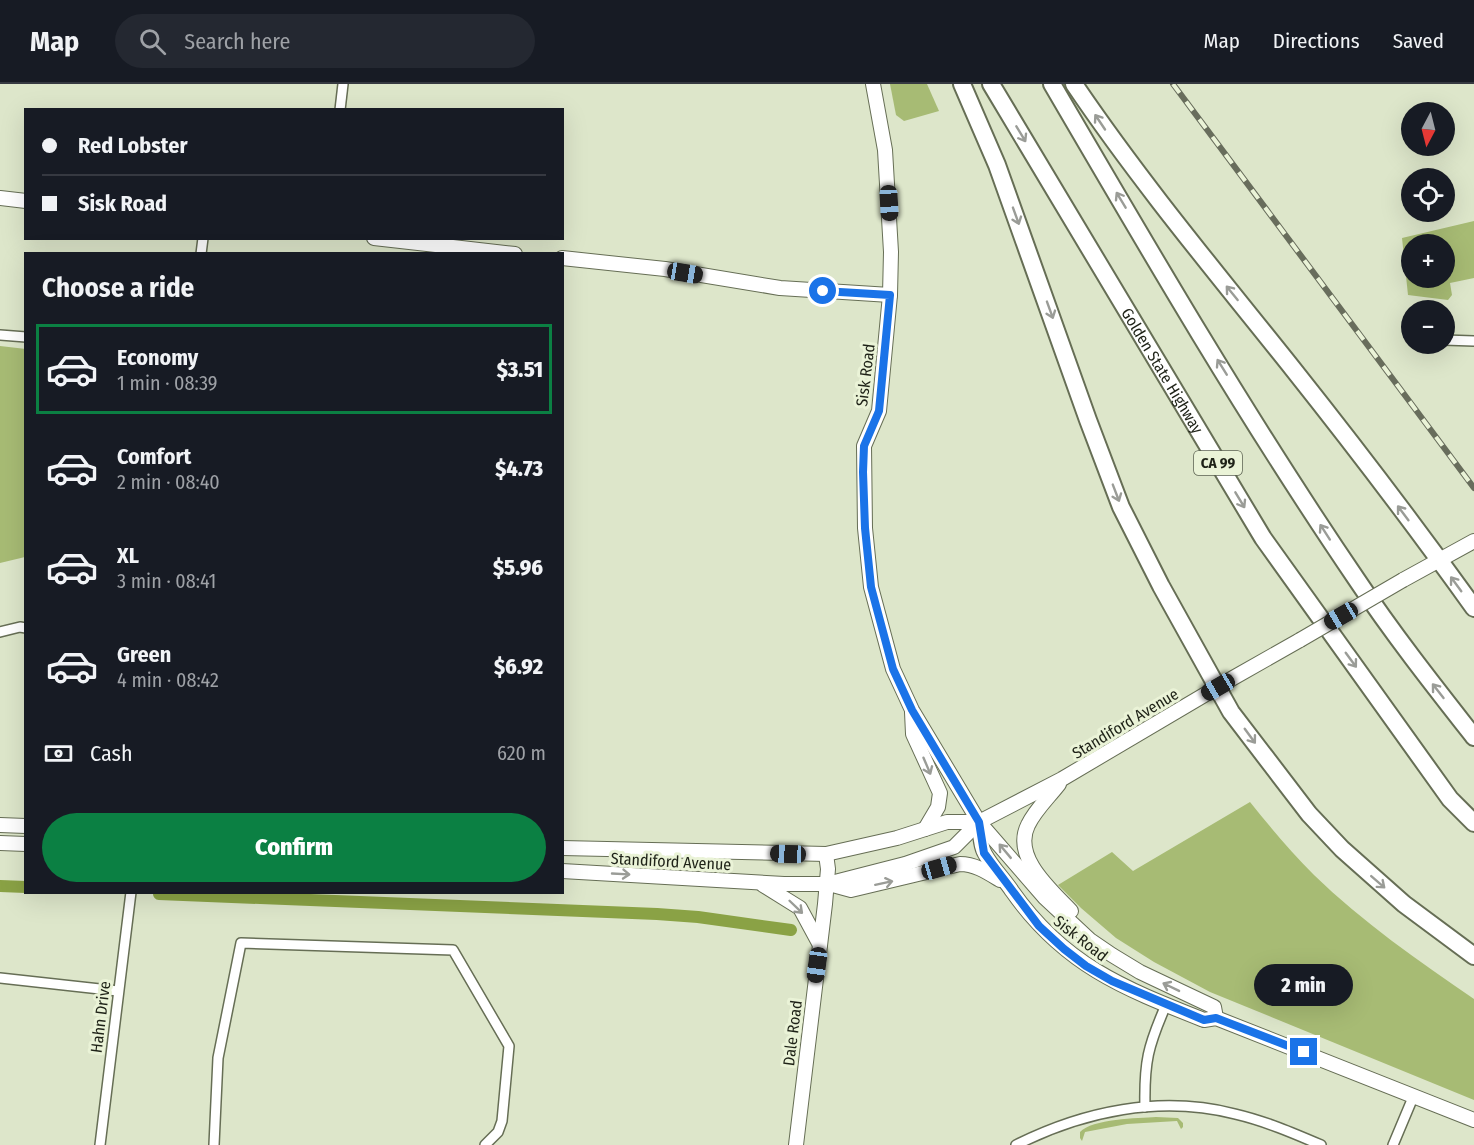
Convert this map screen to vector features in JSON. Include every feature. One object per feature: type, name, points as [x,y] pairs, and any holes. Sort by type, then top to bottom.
[{"type":"highway","points":[[962,84],[998,165],[1121,507],[1166,595],[1231,712],[1309,814],[1342,849],[1404,904],[1474,956]]},
{"type":"highway","name":"Golden State Highway","points":[[991,84],[1263,538],[1450,799],[1474,823]]},
{"type":"highway","points":[[1052,84],[1177,295],[1298,490],[1358,582],[1474,737]]},
{"type":"highway","points":[[1074,84],[1110,137],[1168,214],[1295,371],[1474,608]]},
{"type":"main road","name":"Sisk Road","points":[[873,84],[885,150],[891,252],[890,295],[879,411],[864,446],[865,528],[871,587],[893,669],[912,710],[979,822],[1045,898],[1090,940],[1140,972],[1214,1007],[1216,1018]]},
{"type":"main road","points":[[0,198],[24,201]]},
{"type":"main road","points":[[392,240],[497,252]]},
{"type":"main road","points":[[564,258],[665,269],[780,288],[890,295]]},
{"type":"main road","name":"Standiford Avenue","points":[[564,871],[827,884],[905,864],[954,847],[979,822],[1062,779],[1474,541]]},
{"type":"main road","points":[[912,710],[913,734],[940,793],[938,807],[925,829]]},
{"type":"main road","points":[[1062,779],[1028,824],[1024,839],[1026,853],[1038,875],[1069,908],[1140,972]]},
{"type":"main road","name":"Standiford Avenue","points":[[564,848],[826,854],[897,838],[947,822],[979,822]]},
{"type":"main road","name":"Sisk Road","points":[[979,822],[984,853],[1008,886],[1039,926],[1086,966],[1112,981],[1166,1005],[1204,1020],[1216,1018],[1474,1120]]},
{"type":"main road","points":[[0,825],[24,826]]},
{"type":"main road","points":[[0,843],[24,844]]},
{"type":"main road","name":"Dale Road","points":[[796,1145],[827,884],[826,854]]},
{"type":"main road","points":[[827,884],[851,890],[953,864],[964,864],[986,871],[1008,886]]},
{"type":"main road","points":[[759,882],[800,908],[820,945]]},
{"type":"street","points":[[340,108],[343,84]]},
{"type":"street","points":[[0,335],[24,337]]},
{"type":"street","points":[[1455,340],[1474,341]]},
{"type":"street","points":[[0,632],[24,628]]},
{"type":"street","name":"Hahn Drive","points":[[100,1145],[131,894]]},
{"type":"street","points":[[214,1145],[218,1058],[241,943],[453,950],[509,1046],[502,1121],[498,1132],[485,1145]]},
{"type":"street","points":[[0,978],[118,991]]},
{"type":"street","points":[[1145,1107],[1146,1061],[1151,1040],[1166,1005]]},
{"type":"street","points":[[1393,1145],[1414,1095]]},
{"type":"street","points":[[1016,1145],[1061,1124],[1090,1115],[1145,1107],[1191,1107],[1227,1112],[1262,1121],[1321,1145]]},
{"type":"green space","points":[[890,84],[927,84],[939,111],[904,121],[896,115]]},
{"type":"green space","points":[[1474,221],[1474,278],[1455,282],[1455,234],[1419,234]]},
{"type":"green space","points":[[1407,288],[1451,288],[1452,295],[1448,300],[1408,295]]},
{"type":"green space","points":[[0,346],[24,349],[24,557],[0,563]]},
{"type":"green space","points":[[1250,802],[1297,857],[1332,892],[1391,940],[1474,999],[1474,1100],[1210,992],[1154,962],[1116,938],[1058,885],[1112,852],[1133,871]]},
{"type":"green space","points":[[1156,1117],[1178,1118],[1183,1123],[1183,1127],[1181,1129],[1177,1121],[1127,1124],[1085,1132],[1082,1141],[1080,1138],[1080,1132],[1094,1124]]},
{"type":"waterway","points":[[0,886],[24,887]]},
{"type":"waterway","points":[[159,894],[657,914],[698,917],[791,930]]},
{"type":"railway","points":[[1173,84],[1474,488]]},
{"type":"route","points":[[823,291],[890,295],[879,411],[864,446],[863,472],[868,570],[880,625],[893,669],[912,710],[979,822],[984,853],[1039,926],[1086,966],[1112,981],[1204,1020],[1216,1018],[1304,1052]]}]
